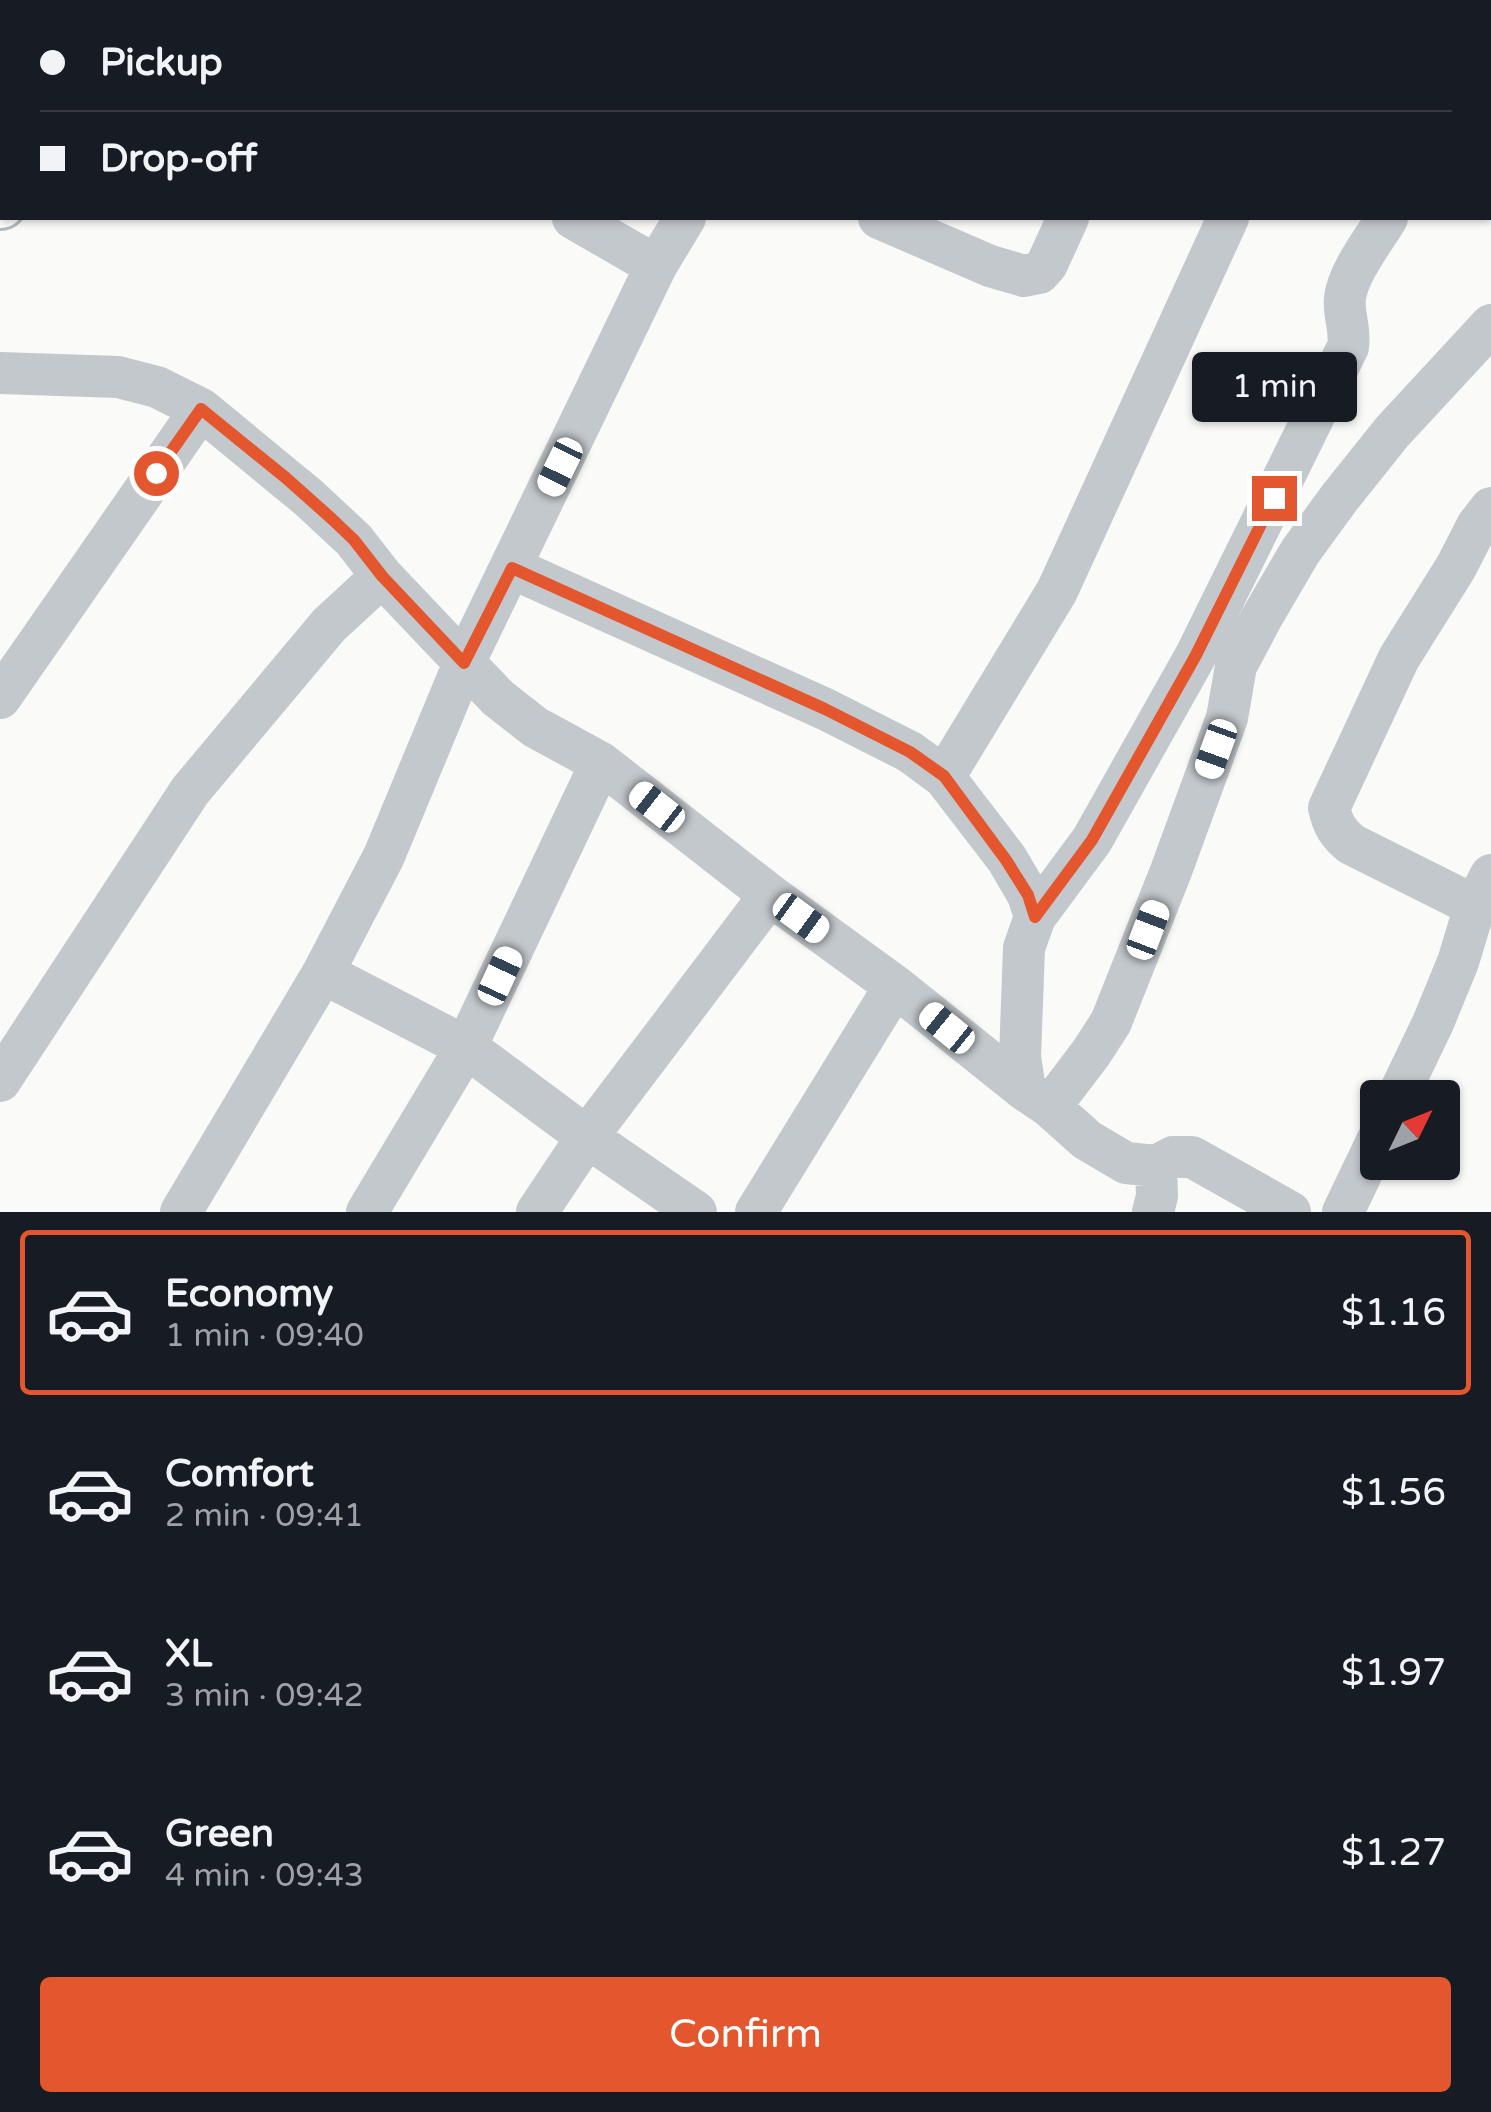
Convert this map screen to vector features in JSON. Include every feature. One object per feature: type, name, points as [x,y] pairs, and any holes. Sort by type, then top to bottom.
[{"type":"street","points":[[576,220],[656,266]]},
{"type":"street","points":[[181,1212],[324,973],[384,856],[464,663],[656,266],[684,220]]},
{"type":"street","points":[[884,220],[990,266],[1024,276],[1039,273],[1048,264],[1067,220]]},
{"type":"street","points":[[944,776],[1056,591],[1227,220]]},
{"type":"street","points":[[1037,1098],[1020,1057],[1024,948],[1035,917],[1092,840],[1196,655],[1348,347],[1346,290],[1386,220]]},
{"type":"street","points":[[1037,1098],[1091,1053],[1111,1022],[1227,718],[1236,666],[1300,552],[1392,432],[1491,325]]},
{"type":"street","points":[[0,373],[118,377],[157,387],[201,409],[354,540],[382,576],[498,698],[535,726],[601,763],[770,895],[895,986],[1087,1140],[1126,1162],[1156,1166],[1173,1157],[1192,1158],[1290,1212]]},
{"type":"street","points":[[0,698],[201,409]]},
{"type":"street","points":[[1406,1080],[1458,962],[1483,890],[1351,844],[1332,824],[1330,808],[1399,658],[1491,508]]},
{"type":"street","points":[[512,568],[825,709],[910,752],[944,776],[1006,860],[1028,895],[1035,917]]},
{"type":"street","points":[[0,1081],[190,791],[329,625],[382,576]]},
{"type":"street","points":[[1196,655],[1236,666]]},
{"type":"street","points":[[367,1212],[466,1047],[601,763]]},
{"type":"street","points":[[537,1212],[587,1136],[770,895]]},
{"type":"street","points":[[324,973],[466,1047],[696,1212]]},
{"type":"street","points":[[756,1212],[895,986]]},
{"type":"street","points":[[1153,1212],[1156,1166]]},
{"type":"street","points":[[1342,1212],[1360,1176]]},
{"type":"route","points":[[156,473],[201,409],[354,540],[382,576],[464,663],[512,568],[825,709],[910,752],[944,776],[1006,860],[1028,895],[1035,917],[1092,840],[1196,655],[1274,498]]}]
